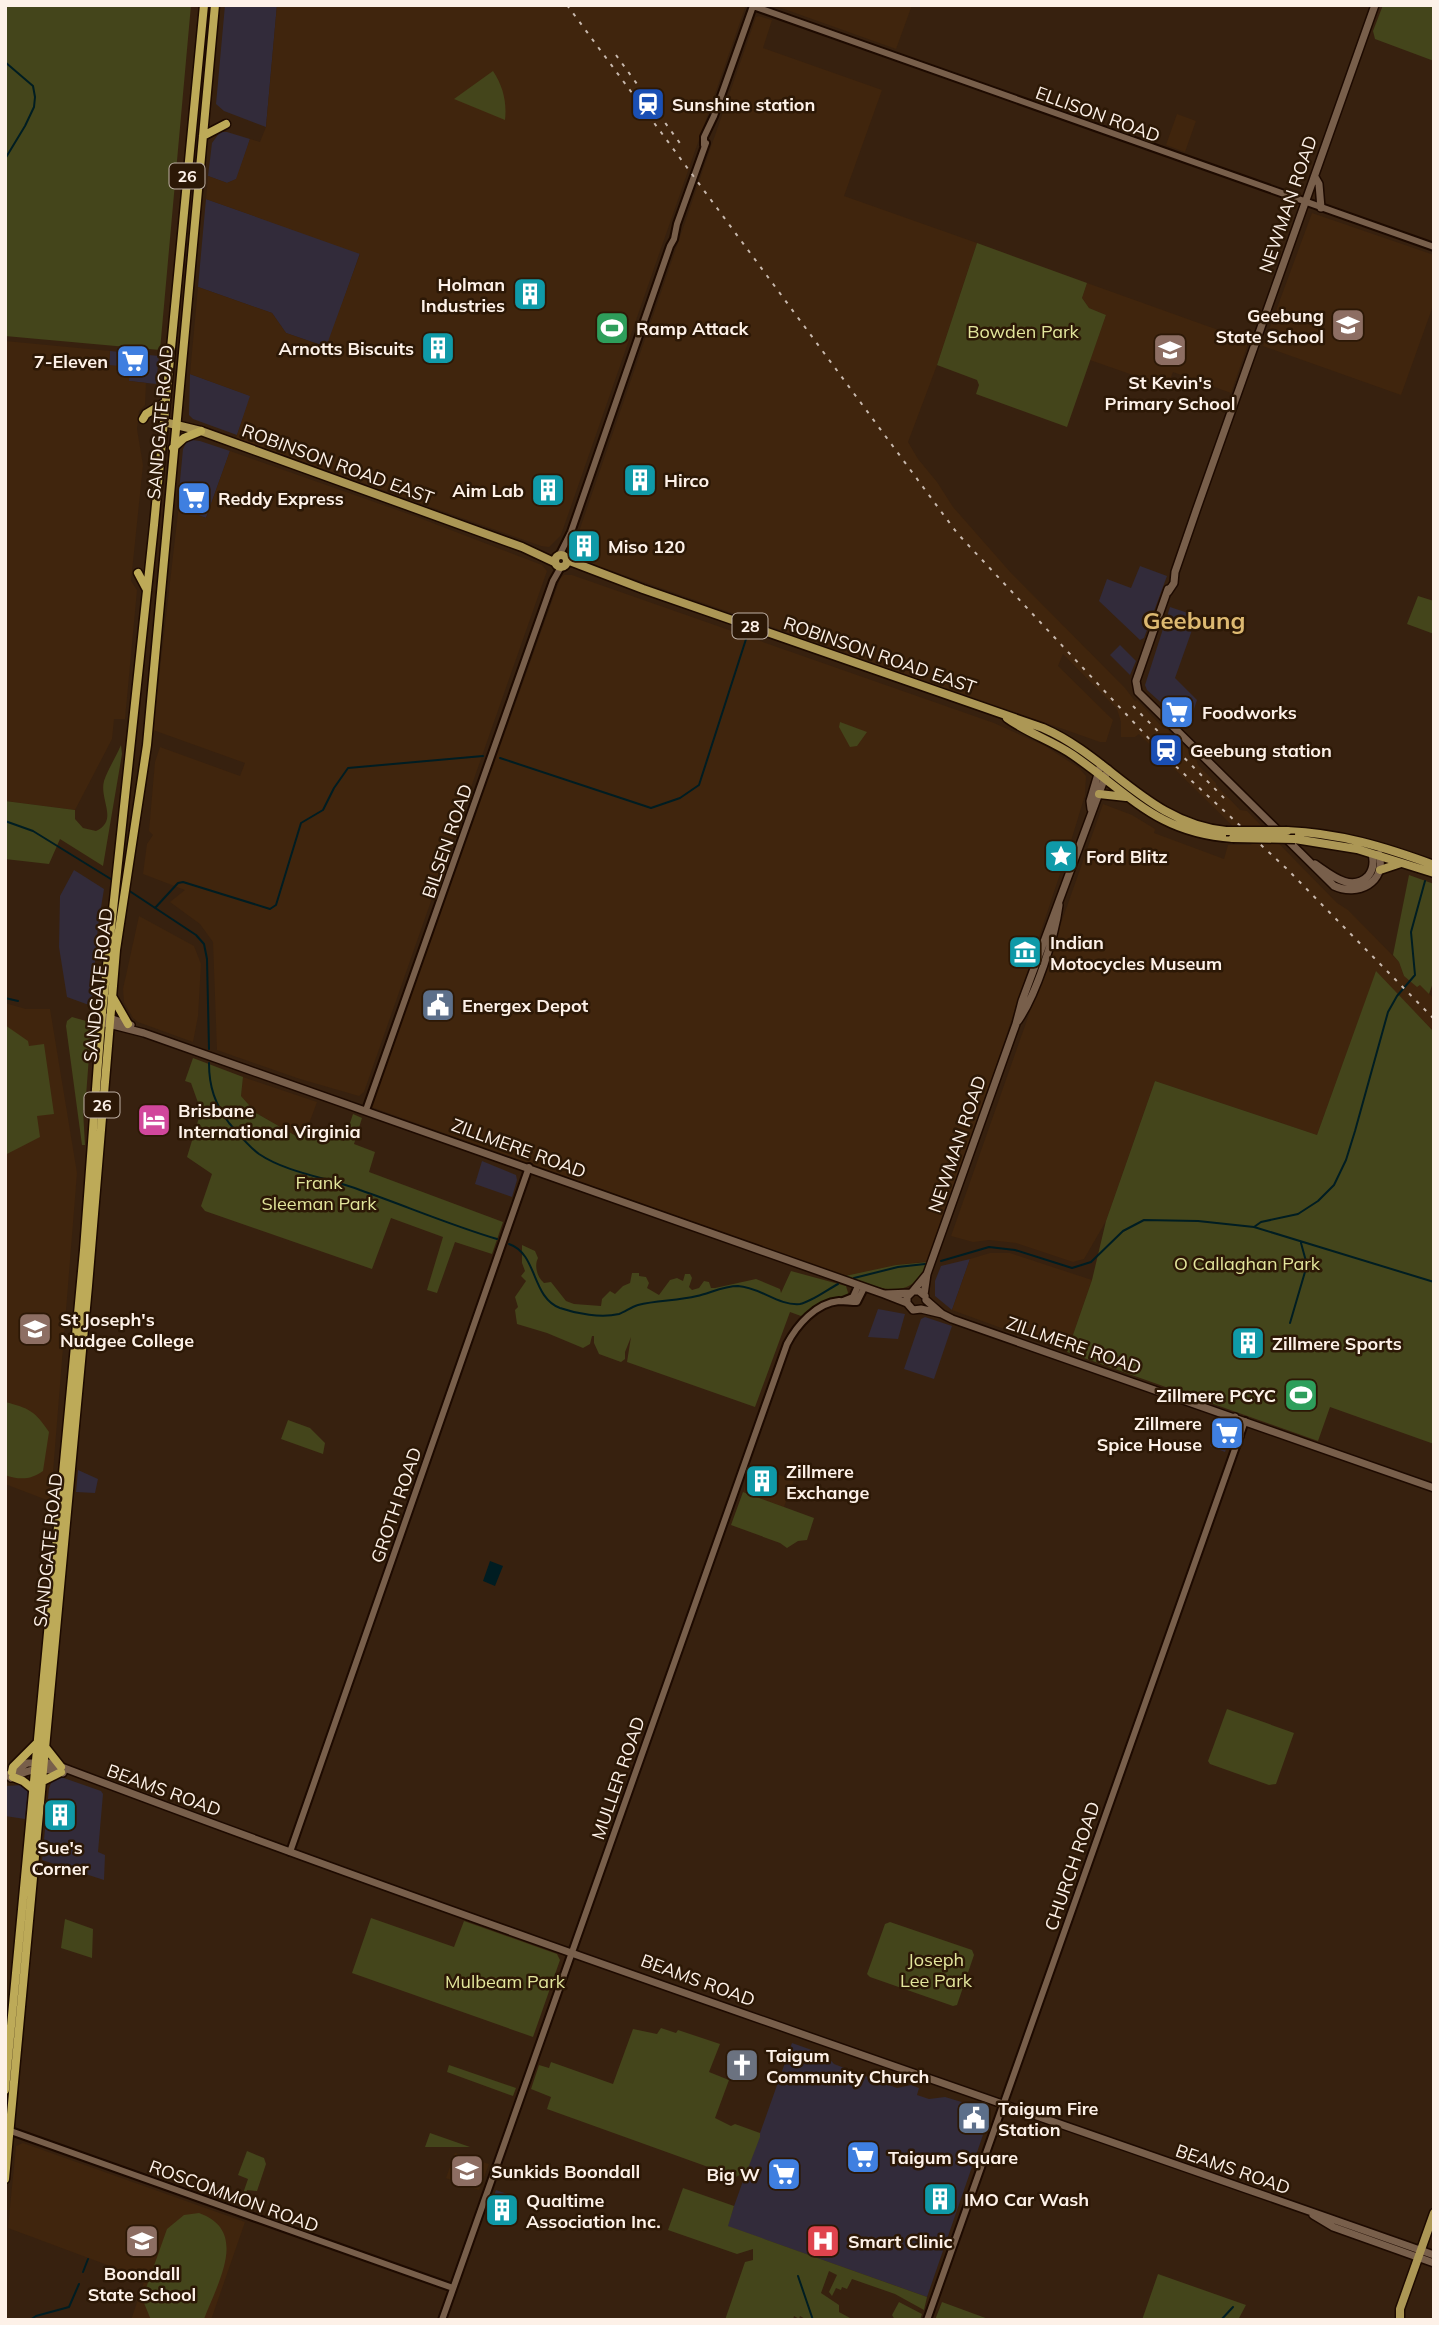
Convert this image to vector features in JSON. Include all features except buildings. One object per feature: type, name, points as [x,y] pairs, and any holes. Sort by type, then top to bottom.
[{"type":"highway","name":"SANDGATE ROAD","points":[[5,2090],[33,1789],[46,1748],[86,1311],[105,1020],[112,996],[117,871],[204,5]]},
{"type":"highway","name":"SANDGATE ROAD","points":[[5,2179],[43,1781],[37,1743],[105,1020],[118,897],[125,880],[146,754],[215,5]]},
{"type":"highway","points":[[203,136],[226,124]]},
{"type":"highway","points":[[142,419],[166,402]]},
{"type":"highway","points":[[173,448],[184,438],[201,431]]},
{"type":"highway","points":[[138,573],[147,590]]},
{"type":"highway","points":[[112,996],[128,1024]]},
{"type":"highway","points":[[33,1789],[23,1781],[9,1776],[13,1767],[37,1743]]},
{"type":"highway","points":[[43,1781],[61,1769],[46,1748]]},
{"type":"main road","name":"NEWMAN ROAD","points":[[1307,859],[1140,694],[1136,681],[1375,5]]},
{"type":"main road","points":[[1315,177],[1319,184],[1321,208]]},
{"type":"main road","name":"ROBINSON ROAD EAST","points":[[164,422],[201,431],[540,554],[1058,734],[1146,800],[1174,818],[1199,827],[1226,831],[1287,831],[1333,835],[1370,843]]},
{"type":"main road","name":"ROBINSON ROAD EAST","points":[[1004,716],[1062,748],[1126,797],[1172,825],[1203,834],[1233,838],[1295,839],[1329,843],[1376,855]]},
{"type":"main road","name":"NEWMAN ROAD","points":[[1091,810],[1090,802],[1105,767]]},
{"type":"main road","name":"NEWMAN ROAD","points":[[925,1297],[927,1274],[1016,1024],[1035,986],[1054,931],[1060,901],[1099,794],[1101,777]]},
{"type":"main road","points":[[1099,794],[1126,797]]},
{"type":"main road","points":[[1370,843],[1380,870]]},
{"type":"main road","name":"28","points":[[1370,843],[1434,865]]},
{"type":"main road","points":[[1307,859],[1337,879],[1353,883],[1366,878],[1376,855]]},
{"type":"main road","name":"28","points":[[1376,855],[1434,873]]},
{"type":"main road","points":[[1307,859],[1330,884],[1345,891],[1368,886],[1380,870],[1401,863]]},
{"type":"main road","name":"ZILLMERE ROAD","points":[[105,1020],[128,1024],[144,1033]]},
{"type":"main road","name":"ZILLMERE ROAD","points":[[105,1020],[529,1167],[907,1303]]},
{"type":"main road","name":"NEWMAN ROAD","points":[[912,1292],[927,1274]]},
{"type":"main road","points":[[919,1291],[925,1297],[921,1309],[913,1310],[907,1303],[907,1297],[912,1292],[919,1291]]},
{"type":"main road","name":"ZILLMERE ROAD","points":[[884,1294],[912,1292]]},
{"type":"main road","name":"ZILLMERE ROAD","points":[[925,1297],[942,1314]]},
{"type":"main road","name":"ZILLMERE ROAD","points":[[921,1309],[942,1314],[1434,1488]]},
{"type":"main road","points":[[1235,1418],[1240,1436]]},
{"type":"main road","points":[[9,1776],[27,1763],[40,1765]]},
{"type":"main road","name":"BEAMS ROAD","points":[[40,1765],[61,1769],[1309,2213],[1333,2227],[1419,2254],[1434,2263]]},
{"type":"main road","points":[[1393,2320],[1400,2309],[1434,2213]]},
{"type":"main road","name":"BEAMS ROAD","points":[[1419,2254],[1434,2255]]},
{"type":"main road","points":[[1400,2309],[1400,2320]]},
{"type":"street","name":"BILSEN ROAD","points":[[366,1110],[674,239],[704,145],[709,137],[709,128],[753,6]]},
{"type":"street","name":"ELLISON ROAD","points":[[753,6],[1434,247]]},
{"type":"street","name":"GROTH ROAD","points":[[290,1852],[529,1167]]},
{"type":"street","name":"MULLER ROAD","points":[[442,2320],[785,1349],[802,1321],[822,1307],[841,1301],[857,1302],[861,1287]]},
{"type":"street","name":"CHURCH ROAD","points":[[927,2320],[1245,1421]]},
{"type":"street","name":"ROSCOMMON ROAD","points":[[8,2130],[453,2288]]},
{"type":"shaded area","points":[[225,5],[277,5],[266,127],[224,111],[216,104]]},
{"type":"shaded area","points":[[277,5],[746,5],[561,535],[549,547],[236,438],[250,396],[190,374],[198,287],[272,313],[286,333],[326,347],[360,254],[206,199],[208,176],[227,183],[236,179],[250,139],[260,142],[266,127]]},
{"type":"shaded area","points":[[773,5],[912,5],[896,49]]},
{"type":"shaded area","points":[[756,17],[772,20],[763,48],[882,90],[844,196],[977,243],[937,365],[908,442],[918,459],[953,507],[1011,573],[1135,701],[1196,758],[1198,765],[1240,810],[1247,811],[1399,962],[1404,976],[1420,984],[1434,999],[1434,1032],[1376,972],[1317,1135],[1155,1081],[1106,1221],[1084,1259],[1073,1262],[1016,1243],[989,1240],[973,1242],[951,1236],[1103,804],[1132,815],[1155,829],[1154,833],[1224,859],[1228,845],[1252,845],[1139,734],[1135,737],[1121,737],[1121,722],[1117,709],[1063,654],[1058,666],[1113,720],[1106,742],[598,566],[576,554],[573,549]]},
{"type":"shaded area","points":[[1177,114],[1196,121],[1185,152],[1166,145]]},
{"type":"shaded area","points":[[220,132],[250,139],[237,179],[227,183],[208,176],[212,143]]},
{"type":"shaded area","points":[[206,199],[360,253],[327,347],[286,333],[272,313],[198,287]]},
{"type":"shaded area","name":"Geebung State School","points":[[1312,213],[1434,255],[1434,303],[1401,395],[1263,346]]},
{"type":"shaded area","name":"St Kevin's Primary School","points":[[1087,283],[1249,341],[1231,393],[1173,372],[1167,387],[1090,360],[1106,315],[1089,308],[1082,298]]},
{"type":"shaded area","points":[[5,341],[110,351],[109,365],[130,367],[129,381],[146,383],[145,405],[139,411],[137,429],[143,465],[131,581],[137,590],[125,719],[114,719],[112,739],[75,810],[5,801]]},
{"type":"shaded area","name":"7-Eleven","points":[[110,351],[159,356],[156,384],[129,381],[109,365]]},
{"type":"shaded area","points":[[190,374],[251,396],[237,435],[193,419],[189,415]]},
{"type":"shaded area","points":[[192,440],[230,451],[206,518],[184,510],[178,502],[183,449],[186,443]]},
{"type":"shaded area","points":[[230,451],[417,517],[542,565],[547,571],[364,1092],[359,1096],[217,1050],[213,942],[200,924],[170,902],[185,890],[143,874],[147,844],[153,835],[149,831],[155,762],[160,747],[240,776],[245,763],[153,730],[179,504],[184,510],[206,518]]},
{"type":"shaded area","points":[[1140,566],[1167,576],[1144,638],[1140,640],[1099,601],[1107,579],[1131,588]]},
{"type":"shaded area","points":[[564,575],[572,575],[994,723],[1045,746],[1079,768],[1086,776],[1085,795],[1071,841],[931,1261],[845,1276],[371,1107],[560,579]]},
{"type":"shaded area","points":[[1170,607],[1197,616],[1175,678],[1197,700],[1188,727],[1147,690],[1145,685]]},
{"type":"shaded area","points":[[1120,645],[1136,661],[1130,675],[1110,655]]},
{"type":"shaded area","points":[[74,870],[104,889],[89,1005],[67,997],[59,947],[60,896]]},
{"type":"shaded area","points":[[139,916],[194,946],[201,964],[198,1016],[193,1042],[138,1022],[124,1002],[123,989]]},
{"type":"shaded area","name":"St Joseph's Nudgee College","points":[[5,1003],[26,1009],[50,1009],[77,1173],[51,1497],[47,1500],[5,1484]]},
{"type":"shaded area","points":[[243,1077],[317,1102],[303,1140],[256,1113],[241,1096]]},
{"type":"shaded area","points":[[482,1161],[516,1175],[512,1197],[475,1184]]},
{"type":"shaded area","points":[[990,1253],[1010,1253],[1092,1280],[1067,1352],[952,1310],[970,1259]]},
{"type":"shaded area","points":[[970,1259],[952,1310],[935,1296],[935,1281],[941,1266]]},
{"type":"shaded area","points":[[878,1309],[905,1314],[898,1339],[868,1337]]},
{"type":"shaded area","points":[[925,1317],[952,1326],[934,1379],[904,1369],[921,1319]]},
{"type":"shaded area","points":[[1219,1420],[1234,1426],[1225,1452],[1210,1446]]},
{"type":"shaded area","points":[[754,1466],[794,1480],[784,1507],[743,1492]]},
{"type":"shaded area","points":[[78,1470],[98,1479],[95,1493],[76,1492]]},
{"type":"shaded area","name":"Sue's Corner","points":[[61,1777],[103,1794],[98,1852],[105,1855],[104,1880],[42,1860],[49,1788],[52,1781]]},
{"type":"shaded area","points":[[23,1785],[28,1792],[25,1819],[5,1816],[5,1786]]},
{"type":"shaded area","name":"Taigum Square","points":[[792,2043],[826,2055],[834,2064],[897,2088],[911,2085],[919,2088],[917,2095],[929,2099],[945,2097],[965,2103],[958,2124],[984,2132],[927,2297],[727,2226]]},
{"type":"shaded area","name":"Boondall State School","points":[[23,2143],[245,2222],[211,2320],[131,2320],[145,2279],[8,2228],[16,2146]]},
{"type":"shaded area","name":"Sunkids Boondall","points":[[455,2153],[489,2164],[479,2190],[446,2178]]},
{"type":"shaded area","points":[[496,2190],[516,2197],[506,2224],[486,2217]]},
{"type":"green space","points":[[5,5],[191,5],[160,350],[5,336]]},
{"type":"green space","points":[[1383,5],[1434,5],[1434,61],[1375,39],[1373,31]]},
{"type":"green space","points":[[493,71],[504,94],[505,120],[454,99]]},
{"type":"green space","name":"Bowden Park","points":[[977,243],[1087,283],[1082,298],[1089,308],[1106,315],[1067,427],[976,394],[979,385],[977,380],[937,365]]},
{"type":"green space","points":[[1418,596],[1434,601],[1434,634],[1407,624]]},
{"type":"green space","points":[[840,722],[867,732],[857,746],[850,747],[839,727]]},
{"type":"green space","points":[[121,745],[122,754],[103,866],[60,839],[49,864],[5,859],[5,801],[75,810],[75,819],[83,828],[96,831],[103,826],[107,815],[104,781]]},
{"type":"green space","points":[[1409,875],[1434,884],[1434,980],[1429,994],[1404,976],[1393,955]]},
{"type":"green space","name":"O Callaghan Park","points":[[1376,971],[1434,1032],[1434,1444],[1330,1407],[1318,1441],[1067,1352],[1092,1280],[1106,1221],[1155,1081],[1317,1135]]},
{"type":"green space","points":[[72,1017],[86,1021],[91,1029],[83,1110],[85,1145],[82,1145],[66,1026]]},
{"type":"green space","points":[[5,1025],[28,1041],[29,1046],[44,1044],[54,1114],[37,1116],[40,1137],[5,1155]]},
{"type":"green space","name":"Frank Sleeman Park","points":[[193,1058],[243,1077],[241,1096],[256,1113],[303,1140],[307,1128],[344,1141],[353,1114],[362,1118],[354,1144],[375,1152],[369,1172],[503,1222],[492,1254],[455,1242],[437,1293],[427,1290],[443,1237],[391,1218],[372,1269],[205,1211],[201,1206],[212,1174],[187,1157],[201,1111],[191,1083],[185,1081]]},
{"type":"green space","points":[[522,1245],[535,1251],[538,1258],[537,1271],[542,1281],[551,1282],[566,1301],[574,1304],[601,1306],[602,1299],[610,1291],[615,1294],[630,1283],[632,1273],[646,1277],[649,1283],[647,1288],[659,1295],[670,1280],[677,1278],[683,1281],[685,1274],[690,1274],[692,1278],[689,1287],[692,1290],[699,1288],[704,1281],[709,1282],[711,1288],[715,1288],[756,1279],[780,1289],[781,1293],[791,1271],[846,1286],[849,1296],[835,1299],[801,1316],[790,1312],[755,1407],[627,1362],[631,1337],[625,1359],[621,1362],[599,1354],[594,1336],[590,1344],[583,1348],[517,1324],[515,1310],[518,1307],[515,1297],[526,1281],[521,1276],[525,1271]]},
{"type":"green space","points":[[928,1262],[921,1275],[903,1288],[881,1288],[845,1276],[896,1265]]},
{"type":"green space","points":[[5,1402],[31,1411],[49,1432],[43,1471],[29,1478],[5,1475]]},
{"type":"green space","points":[[288,1420],[310,1428],[325,1443],[323,1454],[281,1439]]},
{"type":"green space","points":[[743,1492],[814,1518],[807,1540],[798,1541],[787,1548],[731,1525]]},
{"type":"green space","points":[[1227,1709],[1294,1733],[1276,1784],[1269,1785],[1208,1761]]},
{"type":"green space","name":"Mulbeam Park","points":[[371,1918],[454,1947],[464,1921],[557,1954],[560,1960],[533,2037],[352,1973]]},
{"type":"green space","points":[[65,1919],[93,1929],[92,1958],[61,1948]]},
{"type":"green space","name":"Joseph Lee Park","points":[[890,1922],[972,1950],[974,1955],[957,2005],[953,2006],[867,1974],[885,1924]]},
{"type":"green space","points":[[661,2028],[676,2033],[678,2030],[720,2044],[709,2072],[729,2080],[715,2118],[731,2126],[735,2124],[760,2133],[747,2171],[736,2177],[547,2109],[551,2097],[531,2089],[539,2065],[549,2068],[551,2062],[613,2084],[633,2029],[657,2034]]},
{"type":"green space","points":[[449,2065],[516,2088],[513,2096],[447,2072]]},
{"type":"green space","points":[[430,2133],[470,2147],[425,2147]]},
{"type":"green space","points":[[247,2151],[264,2158],[266,2164],[257,2191],[247,2190],[242,2206],[239,2205],[248,2179],[238,2175]]},
{"type":"green space","points":[[683,2188],[734,2206],[728,2226],[927,2297],[924,2310],[895,2294],[852,2279],[847,2289],[836,2288],[832,2296],[829,2292],[837,2275],[829,2271],[821,2293],[839,2305],[839,2312],[850,2318],[849,2320],[807,2320],[794,2316],[793,2320],[725,2320],[745,2262],[753,2260],[753,2249],[737,2254],[668,2230]]},
{"type":"green space","points":[[199,2213],[214,2221],[223,2232],[226,2245],[222,2275],[204,2319],[151,2320],[144,2303],[145,2291],[167,2229],[184,2215]]},
{"type":"green space","points":[[1158,2274],[1246,2305],[1238,2320],[1142,2320]]},
{"type":"green space","points":[[899,2302],[922,2314],[920,2320],[895,2320],[892,2315]]},
{"type":"green space","points":[[942,2302],[991,2320],[935,2320]]},
{"type":"water","points":[[490,1561],[503,1566],[495,1586],[483,1581]]},
{"type":"waterway","points":[[5,62],[33,86],[35,97],[34,107],[25,126],[5,159]]},
{"type":"waterway","points":[[500,758],[651,808],[680,798],[699,785],[747,636]]},
{"type":"waterway","points":[[155,908],[178,883],[183,882],[270,909],[276,905],[301,823],[323,810],[348,768],[483,756]]},
{"type":"waterway","points":[[5,821],[33,831],[114,881]]},
{"type":"waterway","points":[[941,1261],[989,1247],[1015,1250],[1072,1268],[1091,1262],[1123,1231],[1144,1220],[1198,1221],[1254,1227],[1261,1222],[1298,1214],[1318,1201],[1334,1185],[1346,1160],[1388,1012],[1397,996],[1415,975],[1411,932],[1425,881]]},
{"type":"waterway","points":[[128,890],[196,935],[204,944],[207,959],[209,1049]]},
{"type":"waterway","points":[[5,998],[18,1001]]},
{"type":"waterway","points":[[209,1063],[210,1080],[220,1109],[247,1143],[270,1161],[497,1239]]},
{"type":"waterway","points":[[1254,1227],[1434,1282]]},
{"type":"waterway","points":[[1290,1323],[1307,1265],[1301,1243]]},
{"type":"waterway","points":[[509,1244],[525,1257],[544,1295],[551,1303],[589,1315],[619,1314],[638,1305],[690,1298],[738,1286],[784,1302],[800,1304],[838,1284]]},
{"type":"waterway","points":[[854,1278],[898,1267],[925,1264]]},
{"type":"waterway","points":[[83,2272],[88,2259]]},
{"type":"waterway","points":[[798,2276],[813,2320]]},
{"type":"waterway","points":[[30,2320],[69,2307],[79,2284]]},
{"type":"waterway","points":[[1221,2320],[1233,2307]]},
{"type":"railway","points":[[567,5],[957,533],[1168,759],[1287,869],[1434,1019]]},
{"type":"railway","points":[[616,55],[682,146]]},
{"type":"railway","points":[[1133,706],[1224,798]]},
{"type":"place","name":"Sunshine station","points":[[648,104]]},
{"type":"place","name":"Holman Industries","points":[[530,294]]},
{"type":"place","name":"Geebung State School","points":[[1348,325]]},
{"type":"place","name":"Ramp Attack","points":[[612,328]]},
{"type":"place","name":"Arnotts Biscuits","points":[[438,348]]},
{"type":"place","name":"St Kevin's Primary School","points":[[1170,350]]},
{"type":"place","name":"7-Eleven","points":[[133,361]]},
{"type":"place","name":"Hirco","points":[[640,480]]},
{"type":"place","name":"Aim Lab","points":[[548,490]]},
{"type":"place","name":"Reddy Express","points":[[194,498]]},
{"type":"place","name":"Miso 120","points":[[584,546]]},
{"type":"place","name":"Foodworks","points":[[1177,712]]},
{"type":"place","name":"Geebung station","points":[[1166,750]]},
{"type":"place","name":"Ford Blitz","points":[[1061,856]]},
{"type":"place","name":"Indian Motocycles Museum","points":[[1025,952]]},
{"type":"place","name":"Energex Depot","points":[[438,1005]]},
{"type":"place","name":"Brisbane International Virginia","points":[[154,1120]]},
{"type":"place","name":"St Joseph's Nudgee College","points":[[35,1329]]},
{"type":"place","name":"Zillmere Sports","points":[[1248,1343]]},
{"type":"place","name":"Zillmere PCYC","points":[[1301,1395]]},
{"type":"place","name":"Zillmere Spice House","points":[[1227,1433]]},
{"type":"place","name":"Zillmere Exchange","points":[[762,1481]]},
{"type":"place","name":"Sue's Corner","points":[[60,1815]]},
{"type":"place","name":"Taigum Community Church","points":[[742,2065]]},
{"type":"place","name":"Taigum Fire Station","points":[[974,2118]]},
{"type":"place","name":"Taigum Square","points":[[863,2157]]},
{"type":"place","name":"Sunkids Boondall","points":[[467,2171]]},
{"type":"place","name":"Big W","points":[[784,2174]]},
{"type":"place","name":"IMO Car Wash","points":[[940,2199]]},
{"type":"place","name":"Qualtime Association Inc.","points":[[502,2210]]},
{"type":"place","name":"Boondall State School","points":[[142,2241]]},
{"type":"place","name":"Smart Clinic","points":[[823,2241]]},
{"type":"district","name":"Geebung","points":[[1194,620]]}]
